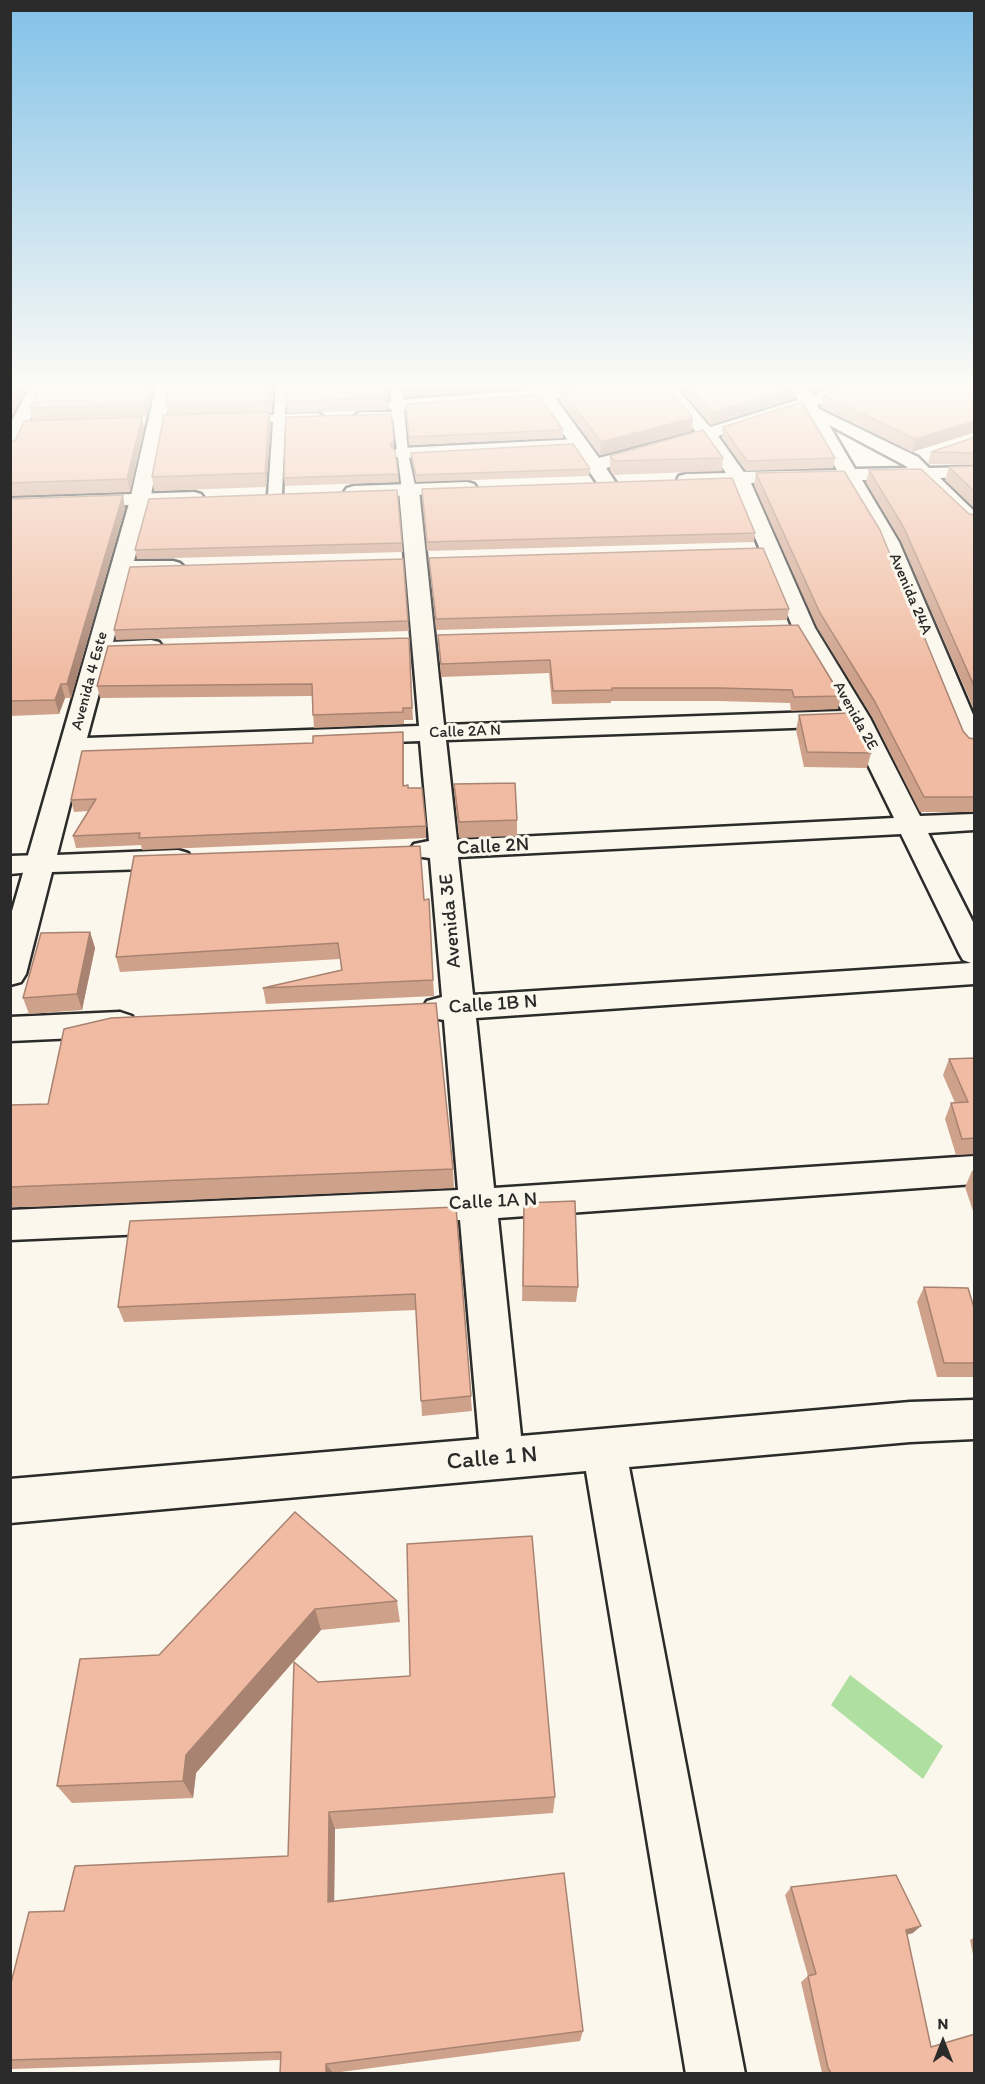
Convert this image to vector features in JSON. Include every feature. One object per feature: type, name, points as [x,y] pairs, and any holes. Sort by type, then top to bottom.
[{"type":"street","name":"Avenida 4 Este","points":[[10,974],[42,864],[143,483]]},
{"type":"street","points":[[584,484],[601,483]]},
{"type":"street","name":"Avenida 2E","points":[[741,483],[760,550],[793,628],[858,718],[975,953]]},
{"type":"street","name":"Avenida 24A","points":[[854,483],[889,542],[975,746]]},
{"type":"street","points":[[935,483],[975,521]]},
{"type":"street","points":[[331,493],[490,487]]},
{"type":"street","name":"Avenida 3E","points":[[409,490],[502,1458]]},
{"type":"street","points":[[252,496],[297,494]]},
{"type":"street","points":[[10,504],[207,497]]},
{"type":"street","points":[[121,568],[192,567]]},
{"type":"street","points":[[99,649],[169,647]]},
{"type":"street","name":"Calle 2A N","points":[[73,746],[858,718]]},
{"type":"street","name":"Calle 2N","points":[[397,851],[975,822]]},
{"type":"street","points":[[10,864],[207,858]]},
{"type":"street","name":"Calle 1B N","points":[[412,1010],[975,973]]},
{"type":"street","points":[[10,1029],[152,1023]]},
{"type":"street","name":"Calle 1A N","points":[[10,1225],[477,1204],[975,1170]]},
{"type":"street","name":"Calle 1 N","points":[[10,1501],[910,1422],[975,1419]]},
{"type":"street","points":[[604,1450],[716,2073]]},
{"type":"lane","points":[[275,495],[276,483]]},
{"type":"lane","name":"Avenida 3E","points":[[408,483],[409,490]]},
{"type":"green space","points":[[850,1675],[943,1746],[923,1779],[831,1705]]},
{"type":"building","points":[[584,483],[734,483],[755,533],[427,542],[422,489]]},
{"type":"building","points":[[761,483],[851,483],[880,530],[963,731],[969,738],[975,739],[975,797],[924,797],[875,702],[820,613]]},
{"type":"building","points":[[877,483],[936,483],[969,514],[975,515],[975,688],[904,528]]},
{"type":"building","points":[[966,483],[975,483],[975,492]]},
{"type":"building","points":[[397,490],[402,543],[135,550],[149,499]]},
{"type":"building","points":[[123,495],[67,684],[61,684],[55,700],[10,701],[10,499]]},
{"type":"building","points":[[763,548],[789,609],[436,619],[429,558]]},
{"type":"building","points":[[403,559],[408,621],[114,630],[130,567]]},
{"type":"building","points":[[798,625],[841,696],[794,697],[792,690],[719,688],[612,688],[612,690],[553,691],[550,660],[441,664],[438,635]]},
{"type":"building","points":[[409,638],[412,708],[403,708],[403,712],[313,715],[312,684],[97,686],[108,646]]},
{"type":"building","points":[[851,713],[871,753],[807,752],[799,715]]},
{"type":"building","points":[[403,732],[403,786],[422,788],[426,826],[139,838],[140,833],[73,836],[96,799],[71,800],[82,751],[313,743],[313,736]]},
{"type":"building","points":[[515,783],[517,820],[459,822],[454,784]]},
{"type":"building","points":[[420,846],[424,900],[429,899],[433,980],[263,988],[342,970],[338,943],[116,957],[134,856]]},
{"type":"building","points":[[90,932],[77,994],[23,998],[41,933]]},
{"type":"building","points":[[436,1003],[453,1169],[10,1187],[10,1105],[48,1104],[64,1029],[111,1018]]},
{"type":"building","points":[[975,1058],[975,1138],[962,1139],[951,1103],[968,1102],[949,1059]]},
{"type":"building","points":[[575,1201],[578,1287],[523,1286],[524,1203]]},
{"type":"building","points":[[456,1207],[471,1396],[421,1401],[415,1294],[118,1307],[130,1221]]},
{"type":"building","points":[[924,1287],[968,1288],[975,1311],[975,1363],[944,1363]]},
{"type":"building","points":[[295,1512],[397,1601],[315,1609],[186,1755],[183,1781],[57,1786],[80,1659],[159,1655]]},
{"type":"building","points":[[532,1536],[555,1797],[329,1812],[328,1902],[564,1873],[583,2031],[326,2064],[326,2073],[280,2073],[281,2052],[10,2060],[10,1987],[29,1912],[64,1911],[75,1866],[288,1856],[294,1662],[318,1682],[410,1676],[407,1544]]},
{"type":"building","points":[[896,1875],[921,1926],[906,1930],[931,2047],[975,2034],[975,2073],[831,2073],[828,2068],[808,1976],[816,1974],[791,1887]]}]
